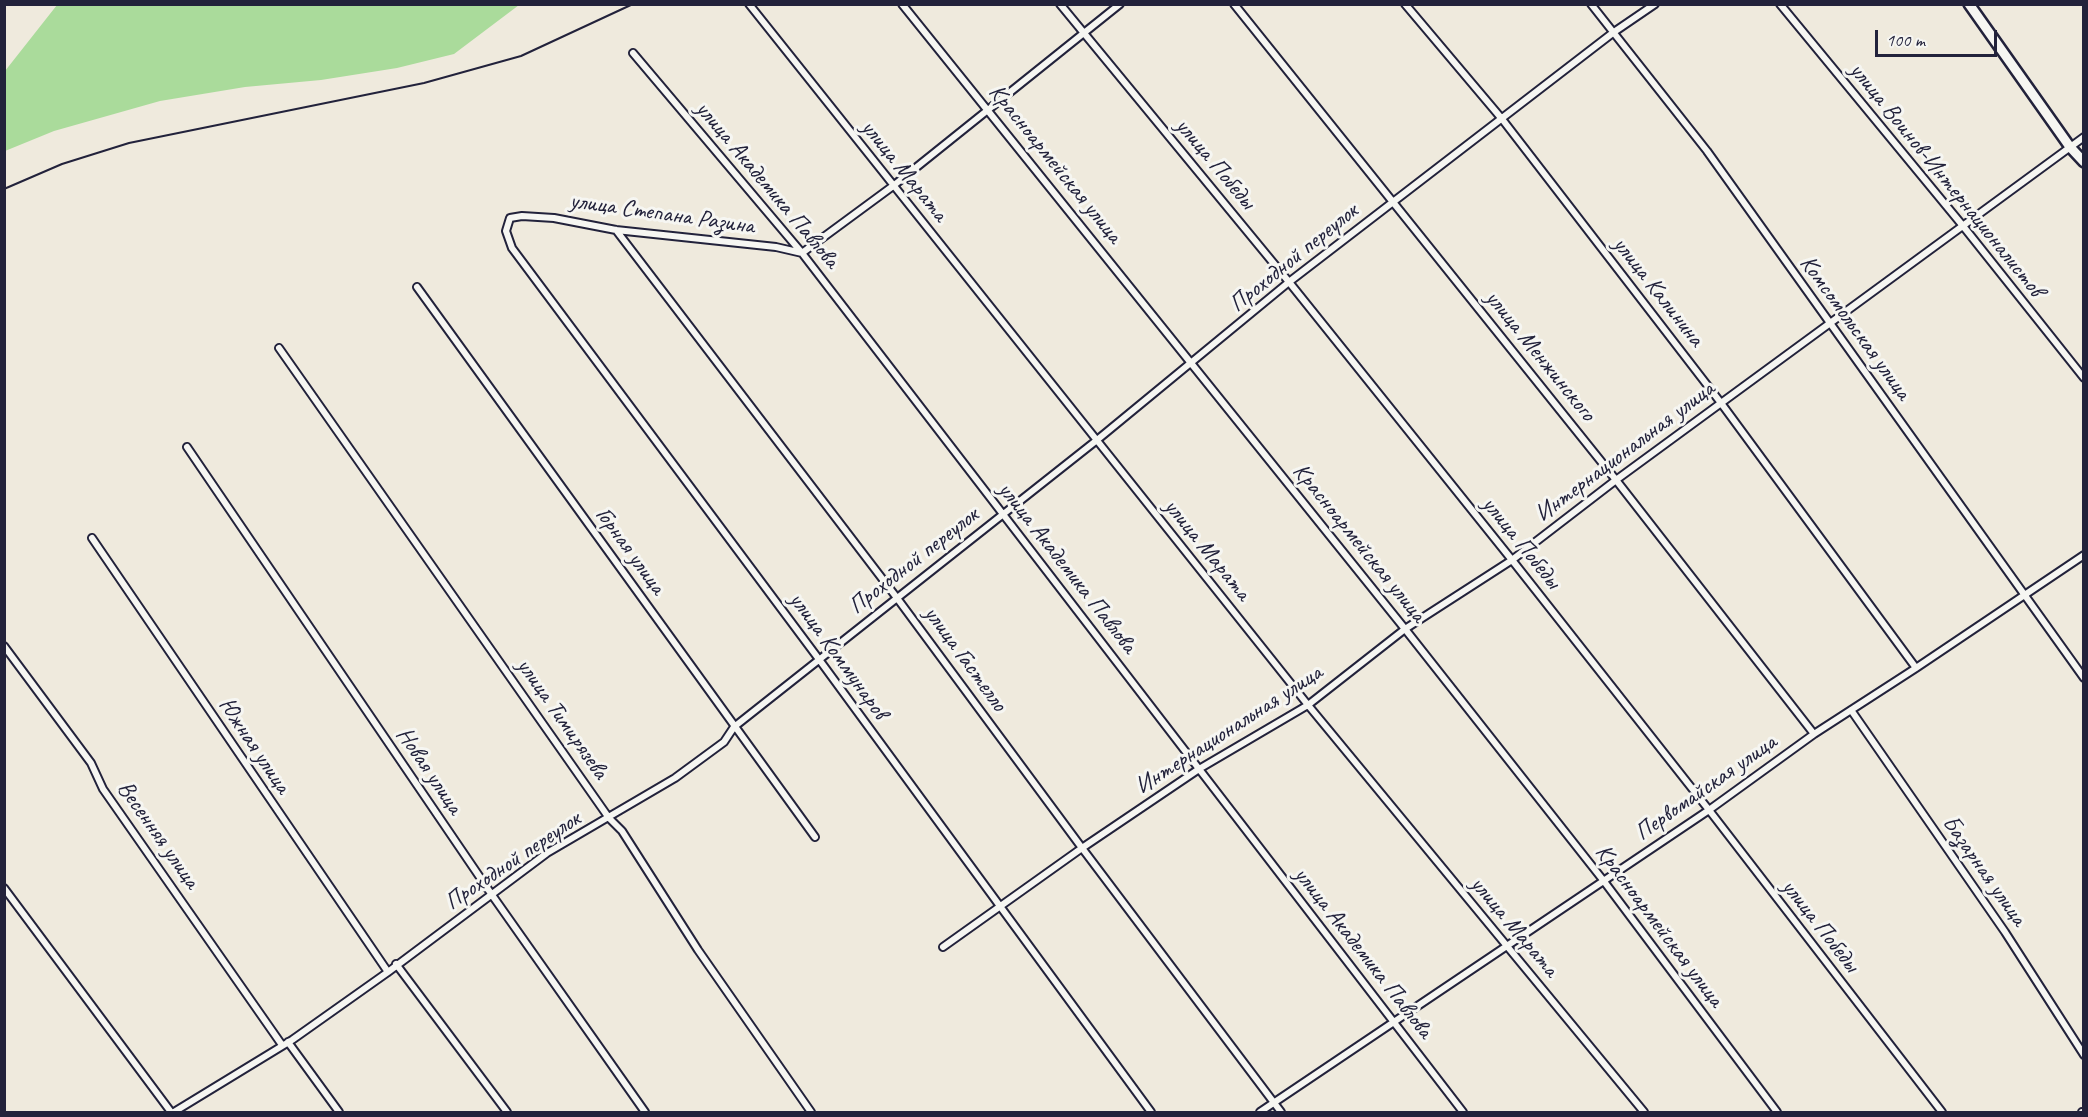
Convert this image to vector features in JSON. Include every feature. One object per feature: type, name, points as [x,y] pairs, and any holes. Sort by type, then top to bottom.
[{"type":"main road","points":[[1969,4],[2070,147],[2084,162]]},
{"type":"street","name":"улица Марата","points":[[749,4],[1308,705],[1644,1113]]},
{"type":"street","name":"Красноармейская улица","points":[[902,4],[1406,629],[1603,880],[1777,1113]]},
{"type":"street","name":"улица Победы","points":[[1060,4],[1289,282],[1512,560],[1709,810],[1942,1113]]},
{"type":"street","points":[[802,253],[892,186],[1120,4]]},
{"type":"street","name":"улица Менжинского","points":[[1234,4],[1616,480],[1814,734]]},
{"type":"street","name":"улица Калинина","points":[[1405,4],[1502,119],[1721,403],[1916,668]]},
{"type":"street","name":"Комсомольская улица","points":[[1592,4],[1707,151],[2084,678]]},
{"type":"street","name":"Проходной переулок","points":[[172,1113],[285,1044],[388,972],[547,853],[675,778],[724,742],[734,727],[818,658],[1097,440],[1289,282],[1614,32],[1655,4]]},
{"type":"street","name":"улица Воинов-Интернационалистов","points":[[1779,4],[1963,226],[2084,378]]},
{"type":"street","name":"улица Академика Павлова","points":[[633,53],[802,253],[1463,1113]]},
{"type":"street","name":"Интернациональная улица","points":[[944,947],[1082,848],[1199,769],[1308,705],[1406,629],[1512,560],[1616,480],[2084,137]]},
{"type":"street","name":"улица Степана Разина","points":[[510,218],[522,216],[554,218],[616,230],[776,247],[802,253]]},
{"type":"street","name":"улица Коммунаров","points":[[510,218],[506,231],[512,248],[818,658],[1152,1113]]},
{"type":"street","name":"улица Гастелло","points":[[616,230],[897,598],[1281,1113]]},
{"type":"street","name":"Горная улица","points":[[417,287],[815,837]]},
{"type":"street","name":"улица Тимирязева","points":[[279,348],[609,818],[622,831],[698,950],[811,1113]]},
{"type":"street","name":"Новая улица","points":[[187,447],[492,895],[645,1113]]},
{"type":"street","name":"Южная улица","points":[[92,538],[388,972]]},
{"type":"street","name":"Первомайская улица","points":[[1260,1113],[1709,810],[1814,734],[2084,555]]},
{"type":"street","name":"Весенняя улица","points":[[4,646],[91,763],[103,789],[285,1044],[339,1113]]},
{"type":"street","name":"Базарная улица","points":[[1851,710],[2005,932],[2084,1055]]},
{"type":"street","points":[[4,888],[172,1113]]},
{"type":"street","points":[[396,964],[507,1113]]},
{"type":"green space","points":[[57,5],[519,5],[454,54],[397,68],[321,80],[245,87],[160,101],[54,131],[5,151],[5,71]]},
{"type":"railway","points":[[4,189],[62,164],[129,143],[424,83],[521,56],[633,4]]}]
